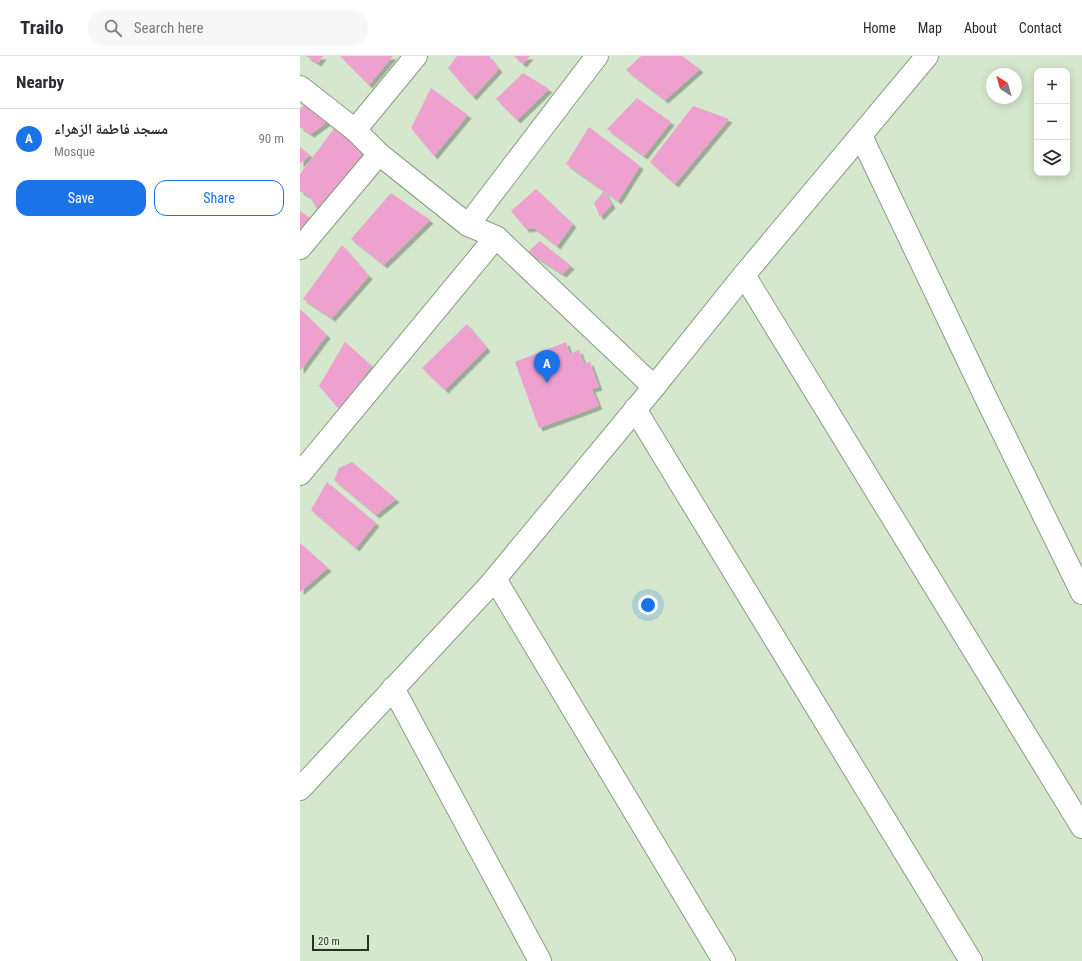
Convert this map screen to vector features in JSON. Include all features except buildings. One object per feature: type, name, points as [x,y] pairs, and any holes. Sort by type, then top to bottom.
[{"type":"street","points":[[355,130],[416,56]]},
{"type":"street","points":[[468,225],[597,56]]},
{"type":"street","points":[[300,789],[495,579],[636,409],[744,275],[927,56]]},
{"type":"street","points":[[300,87],[355,130],[379,154],[468,225],[496,237],[654,387]]},
{"type":"street","points":[[861,136],[986,398],[1082,593]]},
{"type":"street","points":[[300,248],[379,154]]},
{"type":"street","points":[[300,474],[496,237]]},
{"type":"street","points":[[744,275],[1082,827]]},
{"type":"street","points":[[636,409],[971,961]]},
{"type":"street","points":[[495,579],[724,961]]},
{"type":"street","points":[[393,688],[540,961]]},
{"type":"place","name":"مسجد فاطمة الزهراء","points":[[547,383]]}]
